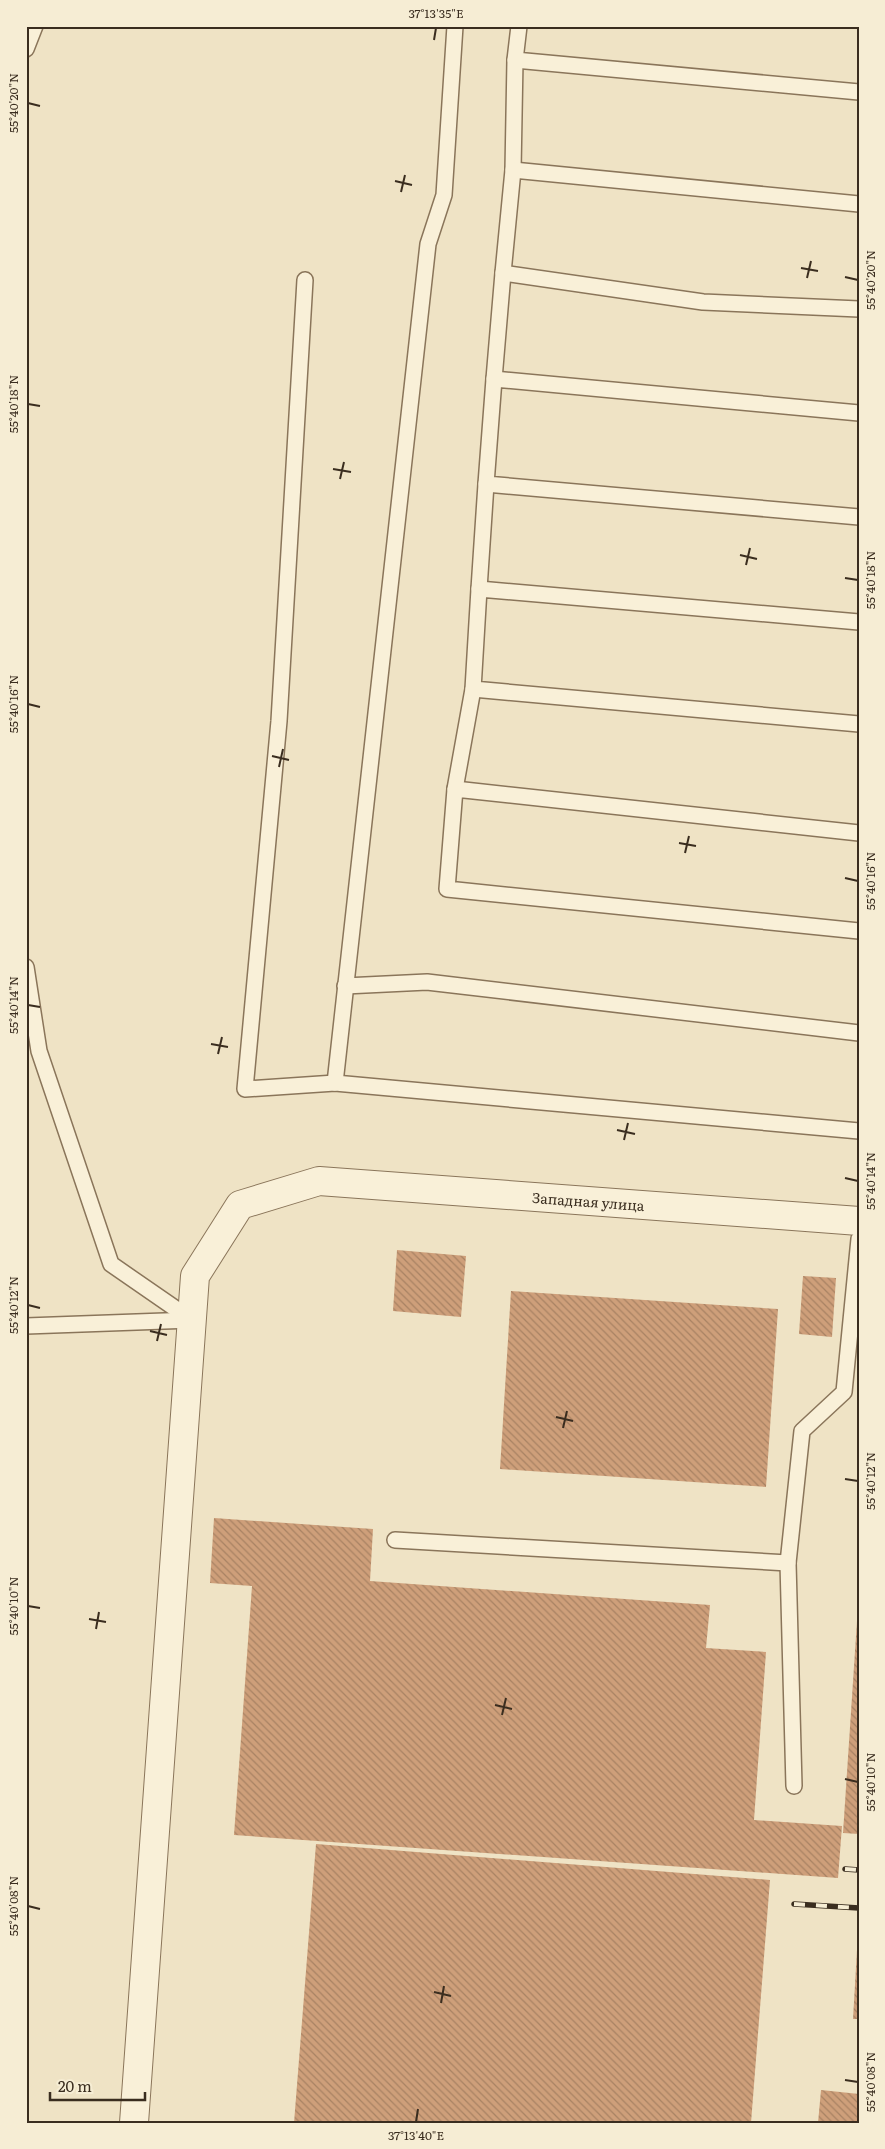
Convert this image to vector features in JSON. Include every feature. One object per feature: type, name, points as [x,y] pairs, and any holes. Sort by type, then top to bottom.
[{"type":"street","name":"Западная улица","points":[[192,1320],[195,1276],[240,1205],[318,1181],[859,1221]]},
{"type":"street","points":[[134,2123],[192,1320]]},
{"type":"lane","points":[[26,49],[35,26]]},
{"type":"lane","points":[[334,1083],[428,244],[444,195],[455,26]]},
{"type":"lane","points":[[519,26],[515,60],[513,170],[494,379],[473,689],[455,789],[447,889],[859,931]]},
{"type":"lane","points":[[515,60],[859,92]]},
{"type":"lane","points":[[513,170],[859,204]]},
{"type":"lane","points":[[503,273],[703,302],[859,309]]},
{"type":"lane","points":[[305,280],[279,722],[245,1090],[334,1083],[859,1131]]},
{"type":"lane","points":[[494,379],[859,414]]},
{"type":"lane","points":[[486,484],[859,517]]},
{"type":"lane","points":[[479,589],[859,622]]},
{"type":"lane","points":[[473,689],[859,724]]},
{"type":"lane","points":[[455,789],[859,833]]},
{"type":"lane","points":[[26,967],[39,1050],[111,1264],[192,1320]]},
{"type":"lane","points":[[345,986],[427,982],[859,1033]]},
{"type":"lane","points":[[794,1786],[788,1563],[802,1431],[844,1392],[859,1239]]},
{"type":"lane","points":[[26,1326],[192,1320]]},
{"type":"lane","points":[[395,1540],[788,1563]]},
{"type":"building","points":[[397,1250],[466,1256],[461,1317],[393,1311]]},
{"type":"building","points":[[803,1276],[836,1278],[832,1337],[799,1334]]},
{"type":"building","points":[[511,1291],[778,1309],[766,1487],[500,1469]]},
{"type":"building","points":[[214,1518],[373,1529],[370,1581],[710,1605],[706,1648],[766,1652],[754,1820],[842,1826],[838,1878],[234,1835],[252,1586],[210,1583]]},
{"type":"building","points":[[857,1621],[859,1621],[859,1834],[843,1833]]},
{"type":"building","points":[[316,1844],[770,1880],[751,2123],[294,2123]]},
{"type":"building","points":[[857,1950],[859,1950],[859,2019],[853,2019]]},
{"type":"building","points":[[821,2090],[859,2094],[859,2123],[818,2123]]},
{"type":"railway","points":[[845,1869],[859,1870]]},
{"type":"railway","points":[[794,1904],[859,1908]]}]
